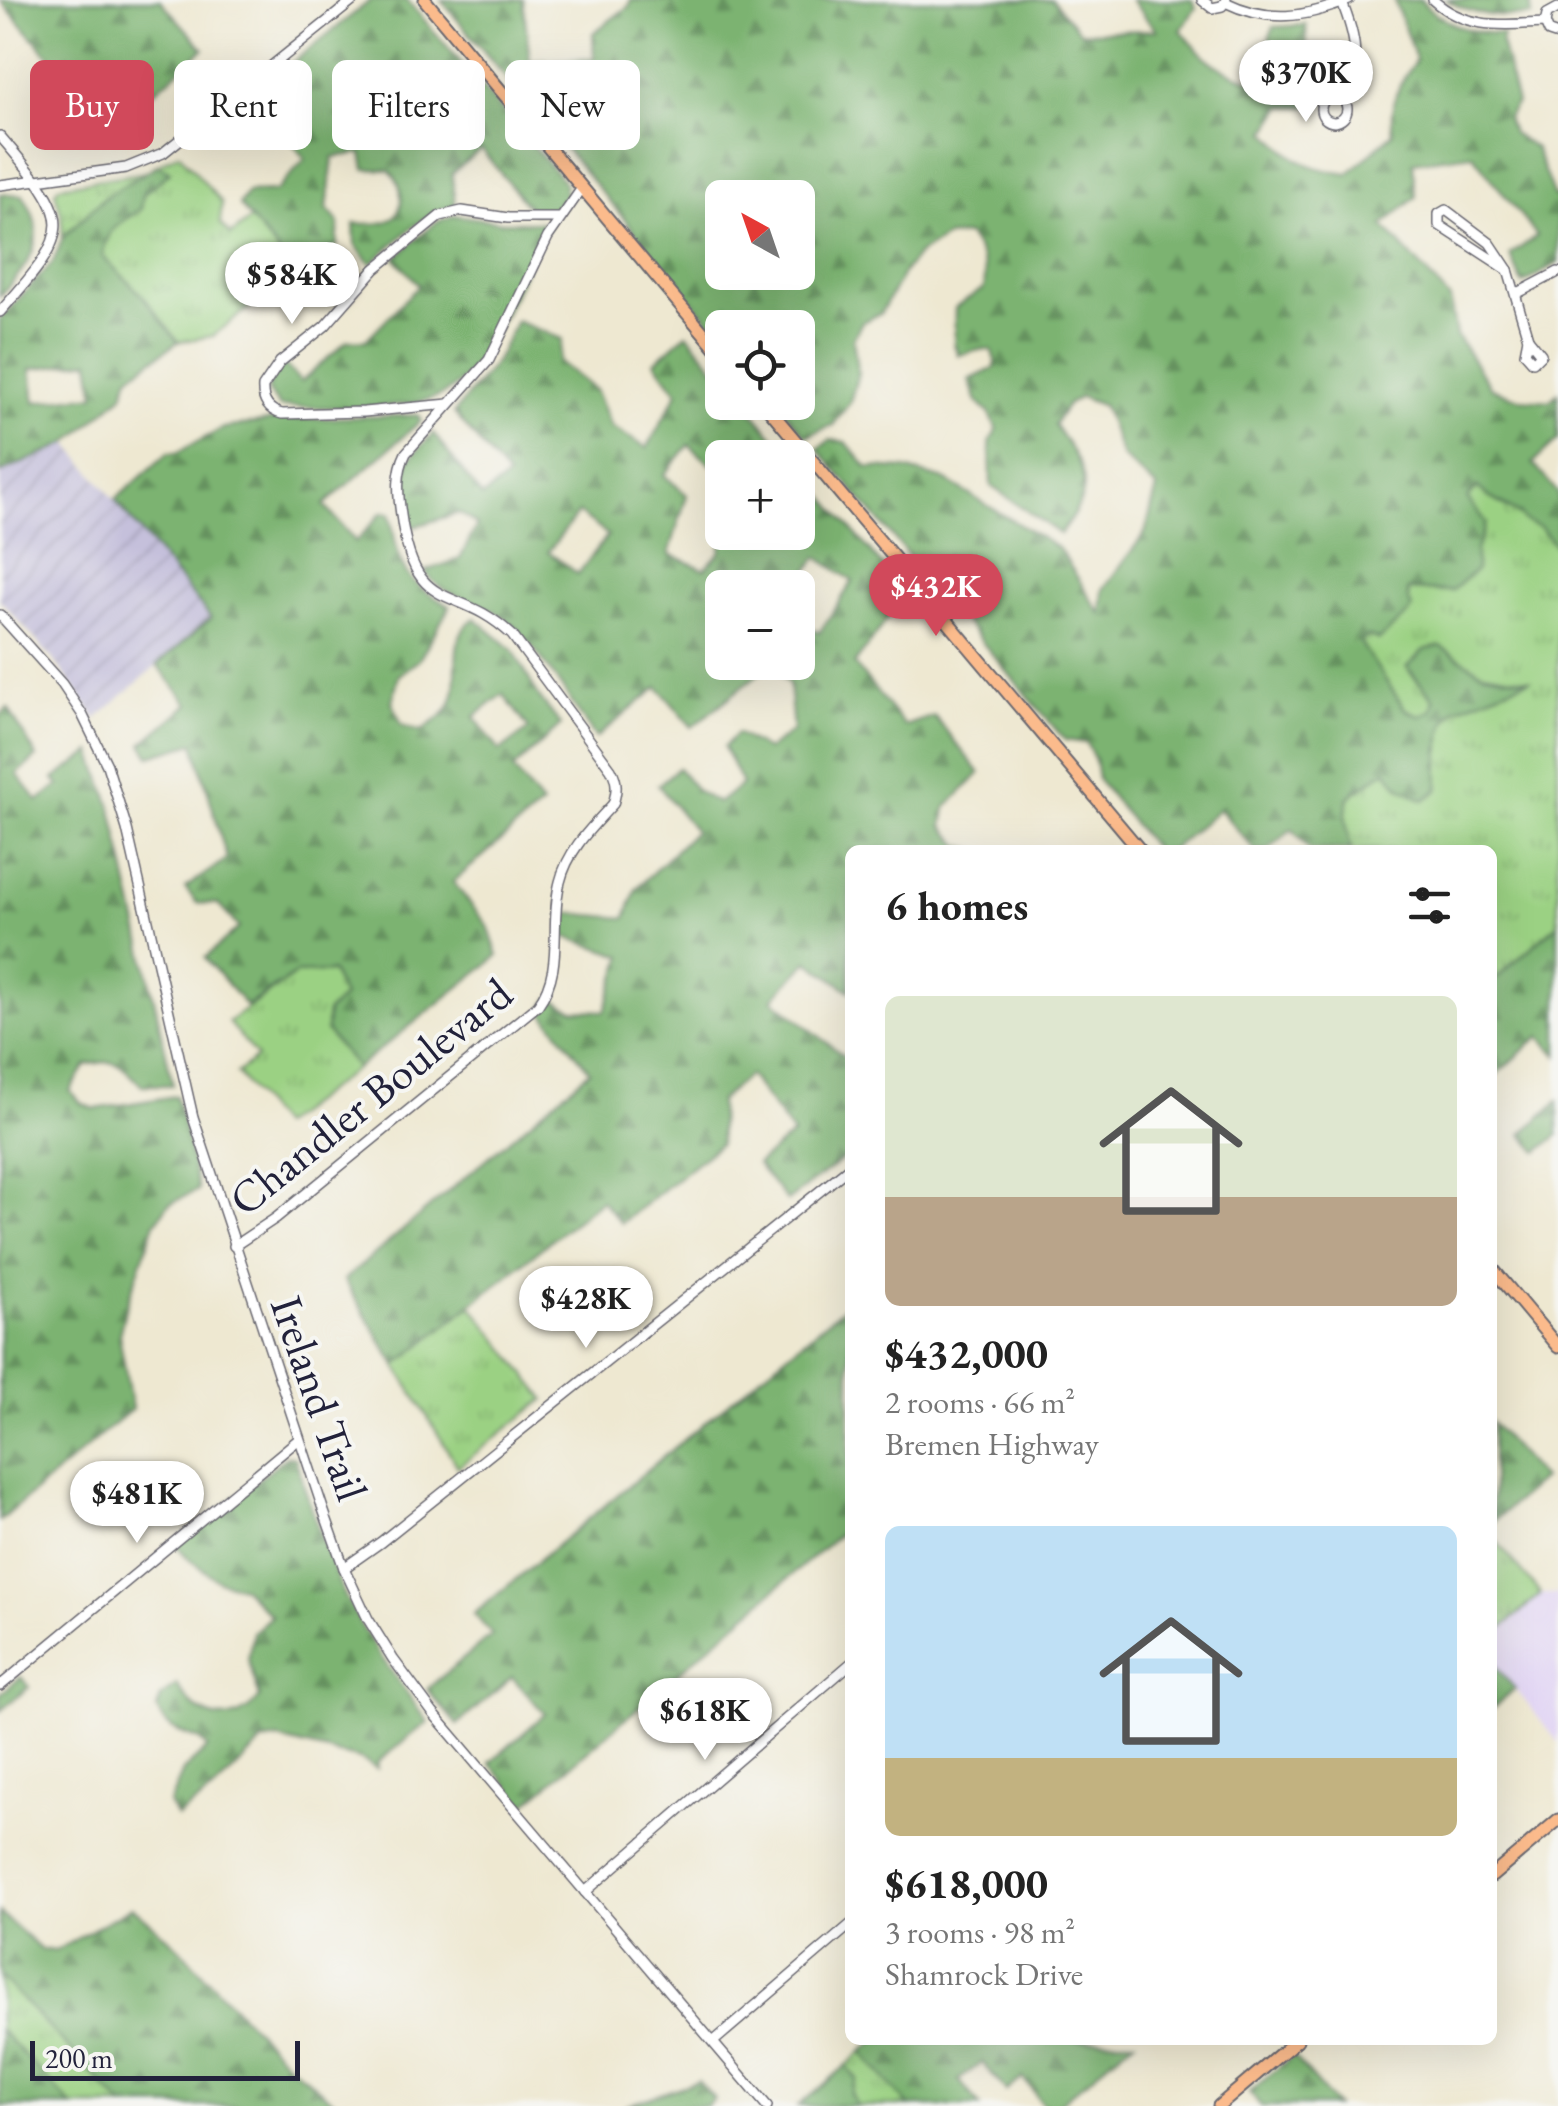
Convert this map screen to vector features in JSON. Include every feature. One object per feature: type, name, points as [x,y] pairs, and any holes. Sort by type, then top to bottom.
[{"type":"main road","points":[[425,0],[705,335]]},
{"type":"main road","points":[[778,420],[1136,845]]},
{"type":"main road","points":[[1497,1274],[1558,1347]]},
{"type":"main road","points":[[1497,1872],[1558,1820]]},
{"type":"main road","points":[[1218,2106],[1291,2045]]},
{"type":"street","points":[[0,186],[126,168],[163,153],[354,0]]},
{"type":"street","points":[[1202,0],[1212,8],[1226,1],[1246,11],[1279,18],[1344,1],[1357,51],[1353,75],[1342,99]]},
{"type":"street","points":[[1433,0],[1448,13],[1475,24],[1544,23]]},
{"type":"street","points":[[1558,8],[1546,14],[1544,23],[1549,32],[1558,34]]},
{"type":"street","points":[[0,136],[52,200],[55,214],[54,240],[42,264],[0,312]]},
{"type":"street","name":"Chandler Boulevard","points":[[234,1246],[276,1218],[538,1005],[554,971],[557,898],[562,875],[573,849],[616,796],[612,769],[512,635],[493,620],[426,585],[410,562],[398,490],[401,464],[414,444],[477,375],[498,344],[558,218],[582,188]]},
{"type":"street","points":[[451,403],[364,412],[282,414],[265,402],[263,387],[280,362],[325,326],[368,276],[432,220],[462,211],[508,218],[558,218]]},
{"type":"street","points":[[1508,270],[1439,226],[1439,214],[1450,212],[1498,252],[1508,270],[1528,338]]},
{"type":"street","points":[[1516,294],[1558,272]]},
{"type":"street","name":"Ireland Trail","points":[[0,615],[62,684],[108,765],[127,830],[188,1098],[299,1439],[344,1568],[368,1619],[413,1687],[767,2106]]},
{"type":"street","points":[[344,1568],[382,1542],[845,1172]]},
{"type":"street","points":[[0,1686],[299,1439]]},
{"type":"street","points":[[585,1892],[845,1668]]},
{"type":"street","points":[[713,2042],[845,1928]]},
{"type":"shaded area","points":[[68,443],[211,618],[96,719],[58,665],[0,600],[0,473]]},
{"type":"shaded area","points":[[1541,1594],[1558,1594],[1558,1742],[1497,1667],[1497,1632]]},
{"type":"green space","points":[[0,0],[160,0],[204,49],[191,60],[174,60],[174,75],[154,92],[154,60],[52,60]]},
{"type":"green space","points":[[371,0],[407,0],[459,60],[332,60],[332,150],[480,150],[452,173],[455,206],[421,221],[371,264],[355,245],[354,224],[388,221],[399,210],[400,189],[389,170],[365,169],[362,153],[333,157],[327,209],[339,223],[337,246],[321,252],[325,267],[317,277],[295,272],[239,205],[248,192],[276,191],[305,159],[298,150],[312,150],[312,60],[296,60]]},
{"type":"green space","points":[[441,0],[523,0],[530,60],[505,60],[505,77]]},
{"type":"green space","points":[[630,0],[1052,0],[1080,32],[1156,30],[1131,0],[1192,0],[1196,8],[1181,30],[1214,63],[1256,82],[1273,27],[1306,25],[1308,68],[1347,67],[1315,107],[1283,106],[1267,131],[1303,162],[1348,174],[1393,133],[1396,94],[1416,60],[1394,0],[1420,0],[1458,26],[1503,34],[1501,43],[1517,103],[1507,117],[1512,133],[1535,148],[1554,197],[1558,196],[1558,263],[1523,284],[1510,255],[1537,236],[1472,154],[1413,162],[1416,197],[1383,225],[1450,299],[1456,335],[1491,388],[1522,399],[1550,401],[1558,393],[1558,440],[1533,463],[1558,493],[1558,549],[1541,528],[1524,521],[1520,514],[1478,487],[1467,498],[1486,523],[1476,550],[1476,570],[1452,591],[1408,590],[1412,608],[1409,613],[1379,640],[1368,636],[1360,642],[1405,709],[1420,716],[1432,710],[1434,699],[1407,667],[1424,650],[1440,646],[1482,672],[1529,680],[1457,708],[1450,715],[1440,745],[1438,790],[1424,800],[1400,787],[1386,770],[1349,797],[1345,816],[1350,845],[1306,845],[1292,829],[1274,845],[1251,845],[1219,809],[1177,845],[1151,845],[1098,780],[1095,760],[1086,743],[1065,740],[818,449],[830,440],[846,442],[867,467],[905,469],[945,480],[1059,549],[1101,614],[1103,589],[1145,533],[1157,488],[1122,457],[1103,406],[1080,397],[1067,405],[1054,424],[1074,454],[1083,478],[1080,503],[1060,534],[991,486],[990,442],[997,429],[989,413],[977,402],[969,380],[995,368],[995,358],[991,350],[984,349],[958,355],[954,344],[955,308],[984,288],[985,281],[982,260],[967,235],[947,237],[919,253],[880,314],[862,322],[853,339],[858,374],[850,402],[833,425],[806,436],[792,420],[815,420],[815,310],[705,310],[705,316],[566,150],[640,150],[640,60],[562,60],[594,59],[593,33],[629,6]]},
{"type":"green space","points":[[1447,0],[1530,0],[1532,16],[1478,13]]},
{"type":"green space","points":[[485,90],[505,114],[505,150],[537,150],[565,183],[565,196],[551,211],[533,213],[482,150],[485,150]]},
{"type":"green space","points":[[179,153],[222,203],[220,223],[231,235],[251,219],[295,272],[213,336],[178,342],[143,296],[103,258],[109,234],[141,209],[143,194],[170,172],[157,165]]},
{"type":"green space","points":[[157,165],[170,172],[143,194],[141,209],[109,234],[103,257],[143,296],[178,342],[129,376],[123,395],[68,443],[0,473],[0,319],[53,262],[63,237],[105,197]],"holes":[[[90,361],[95,395],[35,402],[31,369]]]},
{"type":"green space","points":[[147,172],[105,197],[63,237],[55,192],[59,186]]},
{"type":"green space","points":[[0,194],[23,195],[32,210],[36,237],[28,261],[0,296]]},
{"type":"green space","points":[[455,215],[503,222],[541,222],[543,228],[503,317],[462,380],[447,392],[413,403],[280,407],[268,391],[272,377],[285,365],[301,382],[347,341],[366,340],[419,285],[395,258],[436,222]]},
{"type":"green space","points":[[516,321],[562,339],[559,362],[595,390],[611,427],[647,448],[678,392],[655,362],[687,333],[705,355],[705,420],[759,420],[777,440],[705,440],[705,459],[689,445],[664,475],[687,495],[669,554],[704,569],[721,550],[815,550],[815,485],[906,594],[854,664],[905,726],[934,716],[980,773],[946,808],[943,826],[960,845],[845,845],[845,987],[808,961],[773,999],[845,1057],[845,1158],[787,1201],[757,1164],[793,1134],[749,1075],[719,1101],[720,1144],[621,1223],[601,1200],[396,1365],[344,1280],[590,1071],[542,1011],[550,998],[574,1010],[605,1011],[623,956],[563,936],[565,913],[626,918],[636,889],[695,831],[658,785],[678,768],[697,791],[718,803],[742,784],[724,747],[737,733],[767,750],[793,730],[786,680],[815,680],[815,630],[819,633],[853,581],[817,557],[808,570],[705,570],[705,680],[751,680],[692,727],[658,687],[596,738],[538,654],[512,624],[490,609],[439,586],[425,571],[460,559],[477,525],[459,513],[409,528],[405,484],[408,461],[433,433],[482,497],[508,477],[454,413],[496,361]],"holes":[[[578,513],[608,535],[578,574],[548,552]]]},
{"type":"green space","points":[[418,415],[421,421],[324,505],[356,542],[381,513],[390,513],[405,570],[421,588],[450,606],[419,660],[399,675],[392,702],[402,725],[421,731],[447,710],[453,699],[460,637],[475,618],[513,650],[539,697],[561,725],[513,769],[542,805],[453,882],[488,926],[498,956],[357,1068],[326,1031],[327,1012],[343,997],[332,972],[297,973],[246,1006],[205,958],[239,928],[218,904],[197,903],[185,888],[227,859],[194,743],[150,756],[142,744],[189,704],[157,665],[211,618],[115,500],[168,453],[176,453],[224,428],[275,420]],"holes":[[[503,694],[529,729],[500,751],[474,717]]]},
{"type":"green space","points":[[1479,486],[1487,496],[1541,528],[1558,549],[1558,924],[1497,977],[1497,845],[1350,845],[1345,816],[1349,797],[1386,769],[1400,787],[1424,800],[1438,790],[1440,745],[1450,715],[1457,708],[1529,680],[1482,672],[1440,646],[1410,672],[1434,699],[1433,710],[1420,716],[1405,709],[1359,642],[1368,635],[1379,639],[1409,613],[1408,590],[1432,588],[1441,592],[1467,498]]},
{"type":"green space","points":[[8,708],[37,757],[17,774],[38,801],[59,785],[54,779],[92,752],[112,809],[173,1085],[141,1085],[123,1067],[105,1062],[86,1065],[70,1091],[81,1103],[95,1109],[176,1096],[198,1190],[169,1204],[155,1223],[125,1309],[119,1335],[132,1409],[0,1521],[0,715]]},
{"type":"green space","points":[[1558,924],[1558,1056],[1540,1036],[1497,1074],[1497,977]]},
{"type":"green space","points":[[332,972],[343,997],[327,1012],[326,1031],[357,1068],[280,1126],[237,1073],[257,1057],[228,1022],[297,973]]},
{"type":"green space","points":[[1558,1101],[1558,1135],[1538,1152],[1522,1134]]},
{"type":"green space","points":[[471,1305],[545,1399],[458,1467],[396,1365]]},
{"type":"green space","points":[[845,1306],[845,1529],[525,1805],[490,1763],[545,1714],[512,1677],[457,1725],[427,1689],[492,1635],[474,1614]]},
{"type":"green space","points":[[1497,1429],[1542,1479],[1497,1518]]},
{"type":"green space","points":[[287,1456],[295,1458],[338,1581],[355,1614],[428,1722],[378,1762],[377,1769],[360,1759],[278,1739],[263,1742],[214,1790],[177,1817],[169,1804],[183,1771],[208,1748],[163,1720],[157,1709],[161,1697],[177,1685],[195,1707],[216,1717],[238,1715],[249,1708],[260,1698],[248,1660],[253,1632],[271,1616],[242,1587],[219,1581],[176,1545]]},
{"type":"green space","points":[[1497,1542],[1541,1594],[1497,1632]]},
{"type":"green space","points":[[1497,1667],[1515,1689],[1497,1704]]},
{"type":"green space","points":[[21,1677],[29,1687],[0,1711],[0,1694]]},
{"type":"green space","points":[[132,1907],[174,1943],[287,2063],[340,2106],[123,2106],[0,1976],[0,1913],[40,1949],[55,1951]]},
{"type":"green space","points":[[0,1976],[123,2106],[72,2106],[0,2030]]},
{"type":"green space","points":[[0,2030],[72,2106],[0,2106]]},
{"type":"green space","points":[[870,2045],[1129,2045],[1056,2106],[1044,2106],[1023,2078],[1006,2091],[982,2062],[959,2080],[980,2106],[909,2106],[862,2052]]},
{"type":"green space","points":[[862,2052],[909,2106],[857,2106],[851,2094],[857,2079],[846,2066]]},
{"type":"green space","points":[[1293,2056],[1336,2106],[1261,2106],[1249,2092]]},
{"type":"green space","points":[[846,2066],[857,2079],[851,2094],[857,2106],[798,2106]]},
{"type":"green space","points":[[698,2081],[714,2099],[706,2106],[625,2106]]}]
